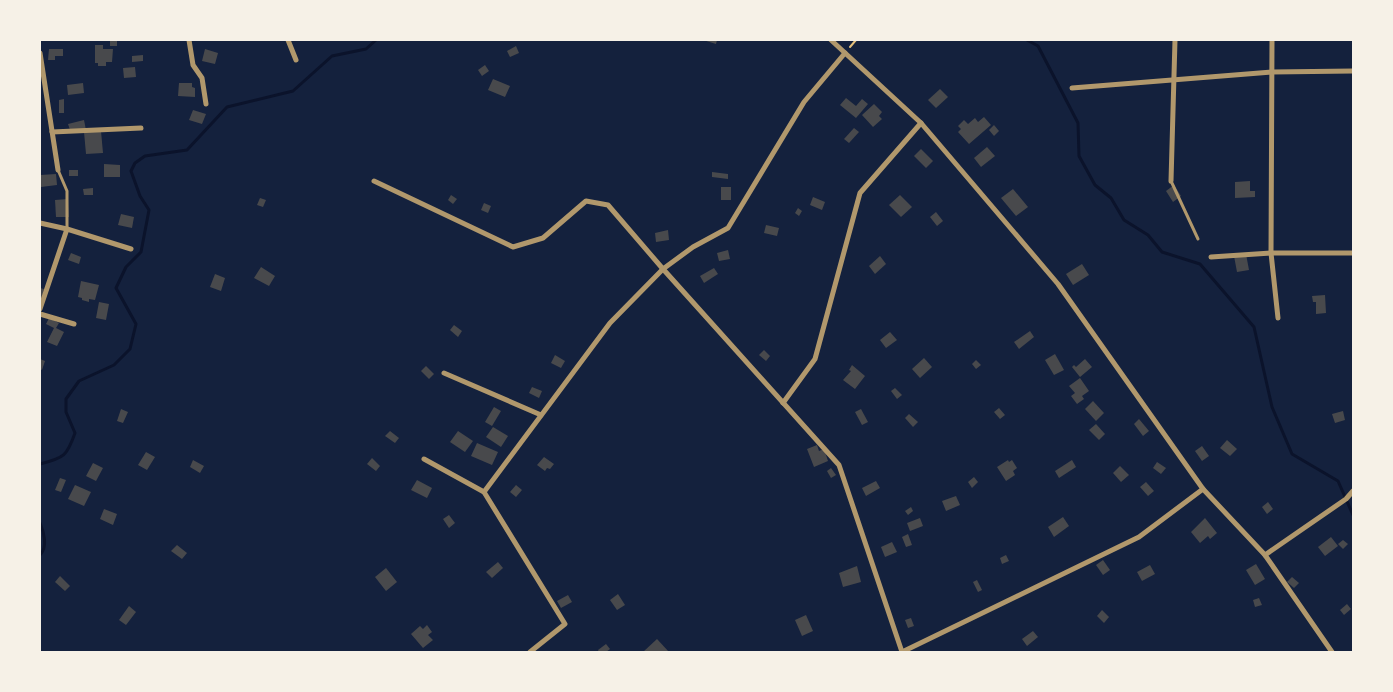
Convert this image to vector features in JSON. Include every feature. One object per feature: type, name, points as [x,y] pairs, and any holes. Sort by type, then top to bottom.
[{"type":"street","points":[[188,40],[193,65],[202,78],[206,104]]},
{"type":"street","points":[[288,40],[296,60]]},
{"type":"street","points":[[831,40],[921,123],[1058,284],[1202,489],[1265,555],[1332,652]]},
{"type":"street","points":[[1171,181],[1176,40]]},
{"type":"street","points":[[1272,40],[1272,252],[1278,318]]},
{"type":"street","points":[[40,53],[58,170]]},
{"type":"street","points":[[484,492],[610,323],[663,269],[693,247],[728,228],[804,102],[845,53]]},
{"type":"street","points":[[1072,88],[1272,72],[1353,71]]},
{"type":"street","points":[[783,403],[815,359],[860,193],[921,123]]},
{"type":"street","points":[[52,132],[141,128]]},
{"type":"street","points":[[374,181],[513,247],[543,238],[586,201],[608,205],[838,465],[902,652],[1138,537],[1202,489]]},
{"type":"street","points":[[40,223],[67,229],[130,249]]},
{"type":"street","points":[[40,309],[67,229]]},
{"type":"street","points":[[1211,257],[1272,252],[1353,253]]},
{"type":"street","points":[[40,314],[74,324]]},
{"type":"street","points":[[444,373],[542,415]]},
{"type":"street","points":[[424,459],[484,492],[565,624],[530,652]]},
{"type":"street","points":[[1265,555],[1346,499],[1353,491]]},
{"type":"lane","points":[[58,170],[67,191],[67,229]]},
{"type":"lane","points":[[1171,181],[1198,238]]},
{"type":"building","points":[[110,40],[117,40],[117,46],[110,46]]},
{"type":"building","points":[[703,40],[717,40],[716,44]]},
{"type":"building","points":[[95,45],[103,45],[103,49],[113,49],[112,62],[106,62],[106,66],[98,66],[98,63],[95,63]]},
{"type":"building","points":[[516,46],[519,53],[510,57],[507,51]]},
{"type":"building","points":[[49,49],[63,49],[63,56],[55,56],[55,60],[48,60]]},
{"type":"building","points":[[205,49],[218,53],[215,64],[202,61]]},
{"type":"building","points":[[143,55],[143,61],[132,62],[132,56]]},
{"type":"building","points":[[485,65],[489,71],[482,76],[478,70]]},
{"type":"building","points":[[135,67],[136,77],[124,78],[123,68]]},
{"type":"building","points":[[493,79],[510,86],[505,97],[488,90]]},
{"type":"building","points":[[83,83],[84,93],[68,95],[67,85]]},
{"type":"building","points":[[179,83],[192,83],[192,87],[195,88],[195,97],[178,96]]},
{"type":"building","points":[[940,89],[948,97],[936,108],[928,100]]},
{"type":"building","points":[[846,98],[856,106],[862,99],[868,104],[856,118],[840,105]]},
{"type":"building","points":[[64,99],[64,113],[59,113],[59,100]]},
{"type":"building","points":[[874,104],[882,112],[879,116],[882,119],[873,127],[862,115]]},
{"type":"building","points":[[193,110],[206,114],[202,124],[189,120]]},
{"type":"building","points":[[984,117],[991,125],[969,144],[958,132],[961,129],[958,126],[964,120],[968,124],[975,118],[978,122]]},
{"type":"building","points":[[84,120],[86,130],[71,133],[68,124]]},
{"type":"building","points":[[994,125],[999,131],[994,136],[989,130]]},
{"type":"building","points":[[854,128],[859,132],[849,143],[844,139]]},
{"type":"building","points":[[101,131],[103,153],[86,154],[84,132]]},
{"type":"building","points":[[987,147],[995,156],[981,167],[974,158]]},
{"type":"building","points":[[921,149],[933,161],[926,168],[914,156]]},
{"type":"building","points":[[104,164],[120,165],[120,177],[104,177]]},
{"type":"building","points":[[69,170],[78,170],[78,176],[69,176]]},
{"type":"building","points":[[712,172],[728,174],[728,179],[712,177]]},
{"type":"building","points":[[56,174],[57,185],[41,187],[40,175]]},
{"type":"building","points":[[1250,181],[1250,191],[1255,191],[1255,197],[1235,198],[1235,182]]},
{"type":"building","points":[[1174,185],[1181,196],[1173,202],[1166,191]]},
{"type":"building","points":[[721,187],[731,187],[731,200],[721,200]]},
{"type":"building","points":[[93,188],[93,195],[84,195],[83,189]]},
{"type":"building","points":[[1013,189],[1028,207],[1016,216],[1001,198]]},
{"type":"building","points":[[451,195],[457,199],[453,204],[448,200]]},
{"type":"building","points":[[900,195],[912,207],[901,217],[889,205]]},
{"type":"building","points":[[813,197],[825,202],[822,210],[810,205]]},
{"type":"building","points":[[260,198],[266,200],[263,207],[257,205]]},
{"type":"building","points":[[68,199],[69,217],[56,217],[55,200]]},
{"type":"building","points":[[484,203],[491,206],[488,213],[481,210]]},
{"type":"building","points":[[798,208],[802,211],[799,216],[795,213]]},
{"type":"building","points":[[936,212],[943,221],[937,226],[930,217]]},
{"type":"building","points":[[121,214],[134,217],[132,228],[118,225]]},
{"type":"building","points":[[766,225],[779,228],[777,236],[764,233]]},
{"type":"building","points":[[668,230],[669,240],[656,242],[655,233]]},
{"type":"building","points":[[728,250],[730,259],[719,261],[717,253]]},
{"type":"building","points":[[71,253],[81,257],[79,264],[68,260]]},
{"type":"building","points":[[1246,254],[1249,270],[1237,272],[1234,256]]},
{"type":"building","points":[[880,256],[886,264],[875,274],[869,266]]},
{"type":"building","points":[[1082,264],[1089,275],[1073,285],[1066,274]]},
{"type":"building","points":[[261,267],[275,276],[269,286],[254,278]]},
{"type":"building","points":[[714,268],[718,274],[704,283],[700,276]]},
{"type":"building","points":[[215,274],[225,278],[221,291],[210,287]]},
{"type":"building","points":[[81,281],[99,285],[95,300],[89,299],[89,302],[78,297]]},
{"type":"building","points":[[40,288],[44,289],[40,306]]},
{"type":"building","points":[[1325,295],[1326,313],[1316,314],[1316,302],[1313,302],[1312,296]]},
{"type":"building","points":[[99,302],[109,304],[106,320],[96,318]]},
{"type":"building","points":[[49,318],[59,323],[56,328],[64,332],[57,346],[47,342],[54,328],[46,324]]},
{"type":"building","points":[[454,325],[462,331],[458,337],[450,330]]},
{"type":"building","points":[[1030,331],[1034,337],[1019,349],[1014,342]]},
{"type":"building","points":[[890,332],[897,340],[886,348],[880,340]]},
{"type":"building","points":[[764,350],[770,356],[766,361],[759,355]]},
{"type":"building","points":[[1055,354],[1064,370],[1054,375],[1045,360]]},
{"type":"building","points":[[555,355],[565,361],[561,368],[551,363]]},
{"type":"building","points":[[924,358],[932,367],[920,378],[912,369]]},
{"type":"building","points":[[40,359],[45,361],[42,370],[40,369]]},
{"type":"building","points":[[1085,359],[1092,367],[1080,377],[1072,367],[1074,365],[1076,367]]},
{"type":"building","points":[[976,360],[981,365],[976,369],[972,364]]},
{"type":"building","points":[[852,365],[865,376],[855,389],[843,380],[851,371],[849,370]]},
{"type":"building","points":[[426,366],[434,374],[429,379],[421,371]]},
{"type":"building","points":[[1080,378],[1089,391],[1082,396],[1084,399],[1077,404],[1071,396],[1075,393],[1069,386]]},
{"type":"building","points":[[532,387],[542,391],[539,398],[529,393]]},
{"type":"building","points":[[895,388],[902,395],[897,399],[891,391]]},
{"type":"building","points":[[1093,401],[1104,413],[1096,421],[1085,409]]},
{"type":"building","points":[[494,407],[501,411],[492,426],[485,422]]},
{"type":"building","points":[[999,408],[1005,415],[1000,419],[994,412]]},
{"type":"building","points":[[121,409],[128,412],[123,423],[117,421]]},
{"type":"building","points":[[861,409],[868,422],[862,425],[855,412]]},
{"type":"building","points":[[1343,411],[1345,420],[1335,423],[1332,414]]},
{"type":"building","points":[[909,414],[918,422],[913,427],[905,418]]},
{"type":"building","points":[[1139,419],[1149,431],[1143,436],[1134,424]]},
{"type":"building","points":[[1096,424],[1105,434],[1099,440],[1089,430]]},
{"type":"building","points":[[493,427],[508,436],[501,447],[486,437]]},
{"type":"building","points":[[390,431],[399,438],[395,443],[385,436]]},
{"type":"building","points":[[458,431],[473,441],[465,452],[450,442]]},
{"type":"building","points":[[1227,440],[1237,449],[1230,456],[1220,448]]},
{"type":"building","points":[[477,443],[498,452],[492,465],[471,456]]},
{"type":"building","points":[[817,445],[819,451],[824,449],[828,461],[814,467],[807,449]]},
{"type":"building","points":[[1202,446],[1209,456],[1202,461],[1195,451]]},
{"type":"building","points":[[146,452],[155,457],[147,470],[138,465]]},
{"type":"building","points":[[544,457],[554,464],[545,471],[537,465]]},
{"type":"building","points":[[372,458],[380,466],[376,471],[367,464]]},
{"type":"building","points":[[193,460],[204,466],[200,473],[190,467]]},
{"type":"building","points":[[1008,460],[1009,462],[1012,460],[1017,468],[1013,471],[1015,475],[1006,481],[997,467]]},
{"type":"building","points":[[1072,460],[1076,467],[1059,478],[1055,471]]},
{"type":"building","points":[[1157,462],[1166,468],[1161,474],[1153,468]]},
{"type":"building","points":[[93,463],[103,468],[96,481],[86,476]]},
{"type":"building","points":[[1120,466],[1129,475],[1121,482],[1113,473]]},
{"type":"building","points":[[831,468],[836,475],[831,478],[827,471]]},
{"type":"building","points":[[974,477],[978,482],[972,488],[968,482]]},
{"type":"building","points":[[60,478],[66,480],[61,492],[55,490]]},
{"type":"building","points":[[417,480],[432,488],[427,498],[411,490]]},
{"type":"building","points":[[876,481],[880,488],[866,496],[862,488]]},
{"type":"building","points":[[1146,482],[1154,491],[1148,496],[1140,487]]},
{"type":"building","points":[[75,485],[91,492],[84,506],[68,499]]},
{"type":"building","points":[[516,485],[522,490],[516,497],[510,492]]},
{"type":"building","points":[[956,496],[960,505],[946,511],[942,501]]},
{"type":"building","points":[[1268,502],[1273,509],[1267,514],[1262,507]]},
{"type":"building","points":[[911,507],[913,511],[908,515],[905,511]]},
{"type":"building","points":[[104,509],[117,514],[113,525],[100,519]]},
{"type":"building","points":[[449,515],[455,523],[449,528],[443,519]]},
{"type":"building","points":[[1063,517],[1069,526],[1054,537],[1048,527]]},
{"type":"building","points":[[920,518],[923,526],[910,531],[907,523]]},
{"type":"building","points":[[1205,518],[1217,533],[1210,539],[1208,536],[1200,543],[1191,532]]},
{"type":"building","points":[[908,534],[912,545],[906,547],[902,537]]},
{"type":"building","points":[[1331,537],[1338,546],[1325,556],[1318,547]]},
{"type":"building","points":[[1343,540],[1348,544],[1343,549],[1338,544]]},
{"type":"building","points":[[892,542],[897,552],[885,557],[881,547]]},
{"type":"building","points":[[177,545],[187,553],[182,559],[171,551]]},
{"type":"building","points":[[1006,555],[1009,561],[1002,564],[1000,558]]},
{"type":"building","points":[[1103,560],[1110,570],[1103,575],[1096,565]]},
{"type":"building","points":[[498,562],[503,568],[492,578],[486,572]]},
{"type":"building","points":[[1256,564],[1265,579],[1255,585],[1246,570]]},
{"type":"building","points":[[1150,565],[1155,574],[1142,581],[1137,572]]},
{"type":"building","points":[[857,566],[861,582],[843,587],[839,573]]},
{"type":"building","points":[[386,568],[397,582],[386,591],[375,577]]},
{"type":"building","points":[[60,576],[70,586],[65,591],[55,582]]},
{"type":"building","points":[[1292,577],[1299,583],[1294,588],[1287,582]]},
{"type":"building","points":[[977,580],[982,590],[978,592],[973,582]]},
{"type":"building","points":[[618,594],[625,605],[617,610],[610,600]]},
{"type":"building","points":[[568,595],[572,602],[561,608],[557,601]]},
{"type":"building","points":[[1259,598],[1262,605],[1255,607],[1253,600]]},
{"type":"building","points":[[1347,604],[1351,609],[1344,615],[1340,610]]},
{"type":"building","points":[[129,606],[136,612],[126,625],[119,620]]},
{"type":"building","points":[[1102,610],[1109,617],[1104,623],[1097,616]]},
{"type":"building","points":[[806,615],[813,631],[802,636],[795,620]]},
{"type":"building","points":[[911,618],[914,626],[908,628],[905,620]]},
{"type":"building","points":[[427,625],[432,632],[428,635],[433,640],[423,648],[411,634],[420,626],[423,629]]},
{"type":"building","points":[[1033,631],[1038,637],[1027,646],[1022,639]]},
{"type":"building","points":[[657,639],[669,652],[643,652]]},
{"type":"building","points":[[606,644],[610,649],[606,652],[599,652],[598,650]]},
{"type":"waterway","points":[[40,464],[60,458],[70,447],[75,433],[66,412],[66,399],[79,381],[114,365],[130,349],[136,324],[116,288],[126,267],[141,252],[149,210],[140,196],[131,171],[135,163],[145,156],[187,150],[227,107],[293,91],[332,56],[366,49],[376,40]]},
{"type":"waterway","points":[[1027,40],[1038,46],[1078,123],[1079,156],[1095,185],[1111,198],[1124,220],[1148,235],[1162,252],[1200,264],[1254,327],[1272,407],[1292,454],[1338,481],[1353,515]]},
{"type":"waterway","points":[[40,523],[45,544],[40,555]]}]
